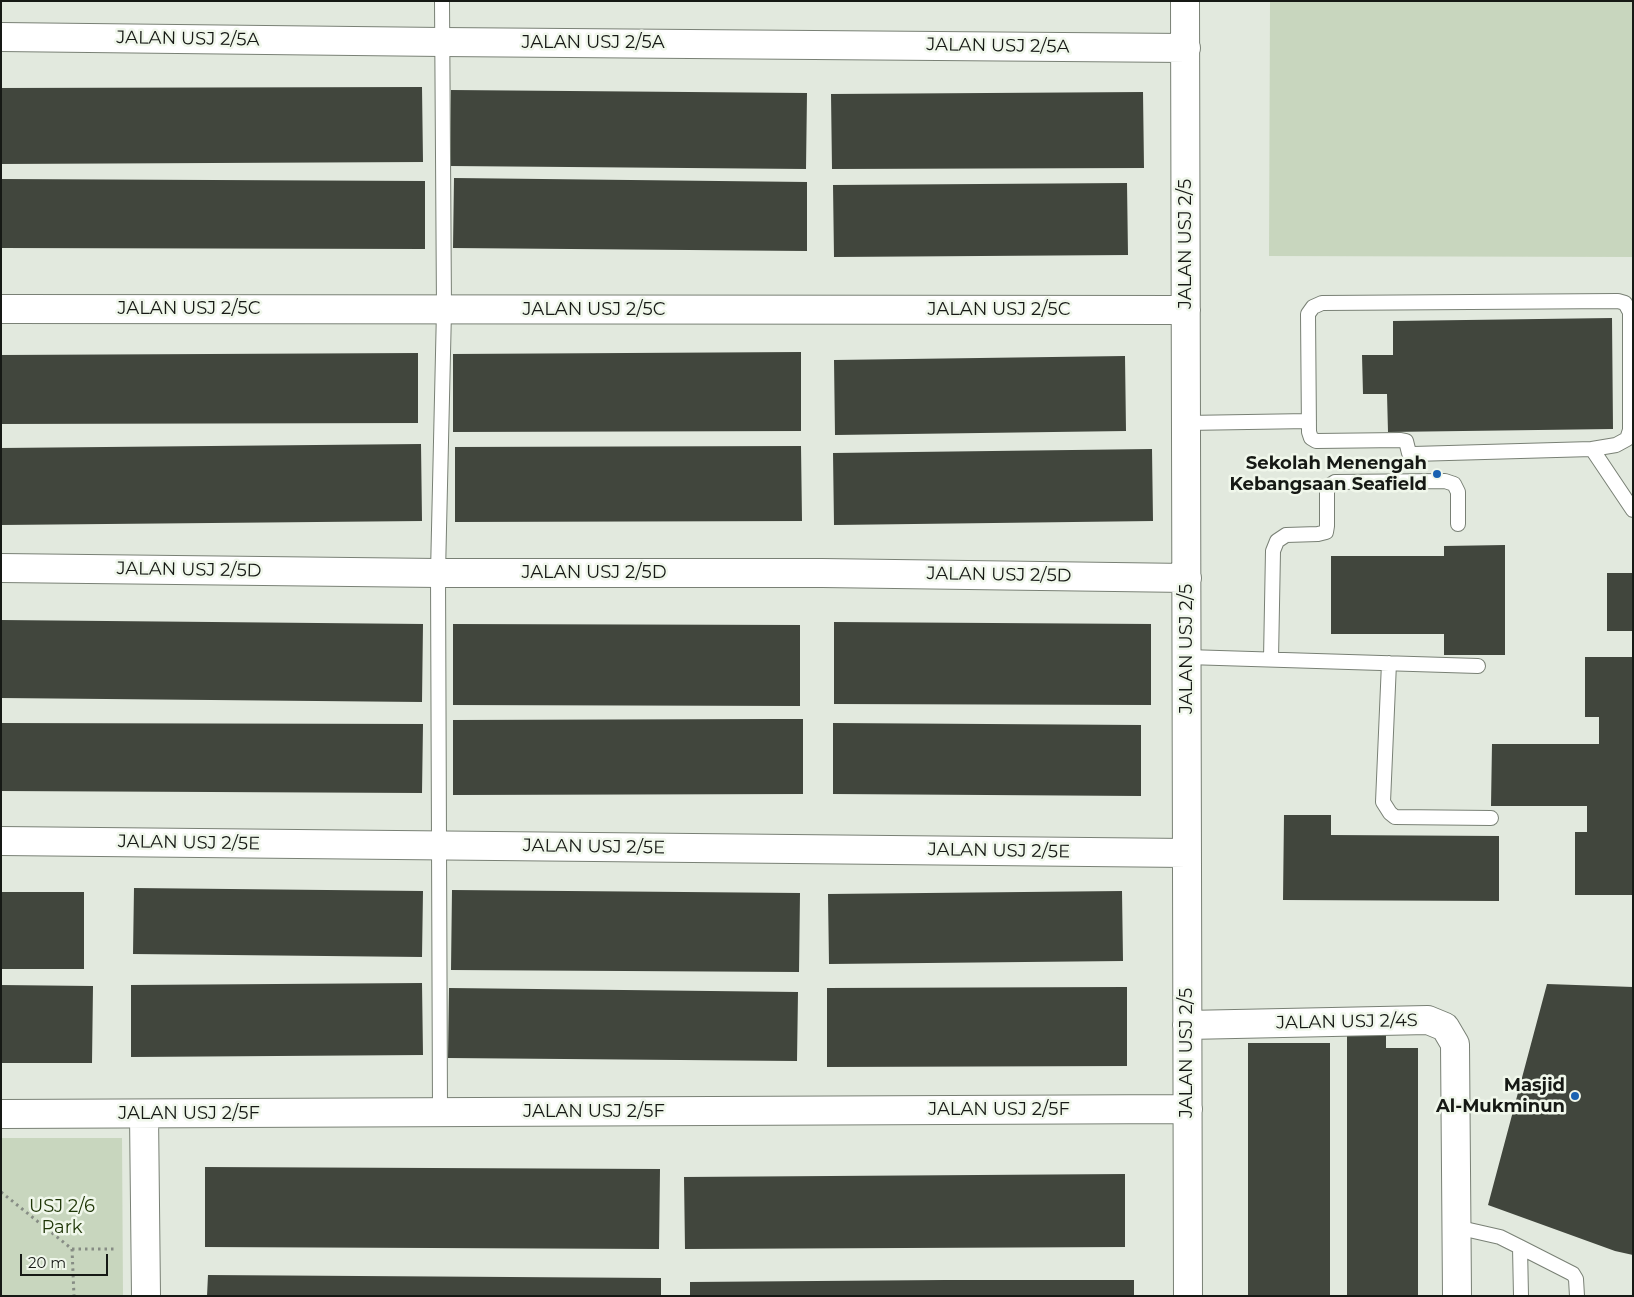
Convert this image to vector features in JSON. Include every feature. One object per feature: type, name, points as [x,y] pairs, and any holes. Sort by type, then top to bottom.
[{"type":"street","name":"JALAN USJ 2/5","points":[[1185,1],[1188,1296]]},
{"type":"street","name":"JALAN USJ 2/5A","points":[[1,37],[1186,48]]},
{"type":"street","name":"JALAN USJ 2/5C","points":[[1,309],[1186,310]]},
{"type":"street","name":"JALAN USJ 2/5D","points":[[1,568],[438,572],[822,572],[1187,578]]},
{"type":"street","name":"JALAN USJ 2/5E","points":[[1,841],[1187,853]]},
{"type":"street","name":"JALAN USJ 2/4S","points":[[1187,1024],[1428,1020],[1446,1027],[1455,1044],[1457,1296]]},
{"type":"street","name":"JALAN USJ 2/5F","points":[[1,1114],[1188,1109]]},
{"type":"street","points":[[144,1114],[146,1296]]},
{"type":"lane","points":[[440,1112],[438,572],[444,310],[442,1]]},
{"type":"lane","points":[[1618,301],[1625,303],[1630,312],[1630,430],[1627,439],[1616,445],[1592,449],[1413,454],[1409,453],[1406,441],[1401,440],[1316,441],[1311,438],[1309,421],[1308,314],[1313,307],[1322,303],[1618,301]]},
{"type":"lane","points":[[1186,423],[1309,421]]},
{"type":"lane","points":[[1592,449],[1633,510]]},
{"type":"lane","points":[[1271,659],[1273,551],[1277,542],[1286,535],[1326,532],[1328,526],[1328,492],[1330,486],[1335,482],[1446,481],[1454,484],[1458,492],[1458,524]]},
{"type":"lane","points":[[1187,657],[1478,666]]},
{"type":"lane","points":[[1389,663],[1383,802],[1390,813],[1395,818],[1491,818]]},
{"type":"lane","points":[[1456,1227],[1500,1238],[1573,1274],[1576,1279],[1577,1296]]},
{"type":"lane","points":[[1520,1247],[1521,1296]]},
{"type":"path","points":[[1,1192],[72,1249],[145,1249]]},
{"type":"path","points":[[72,1249],[74,1296]]},
{"type":"green space","points":[[1270,1],[1633,1],[1633,257],[1269,256]]},
{"type":"green space","name":"USJ 2/6 Park","points":[[1,1138],[122,1138],[123,1296],[1,1296]]},
{"type":"building","points":[[422,87],[423,162],[1,164],[1,88]]},
{"type":"building","points":[[451,90],[807,93],[806,169],[450,166]]},
{"type":"building","points":[[1143,92],[1144,168],[832,169],[831,94]]},
{"type":"building","points":[[454,178],[807,182],[807,251],[453,248]]},
{"type":"building","points":[[1,179],[425,181],[425,249],[1,248]]},
{"type":"building","points":[[1127,183],[1128,255],[834,257],[833,185]]},
{"type":"building","points":[[1612,318],[1613,429],[1388,432],[1387,394],[1363,394],[1362,355],[1393,355],[1393,321]]},
{"type":"building","points":[[801,352],[801,431],[453,432],[453,354]]},
{"type":"building","points":[[418,353],[418,423],[1,424],[1,355]]},
{"type":"building","points":[[1125,356],[1126,431],[835,435],[834,360]]},
{"type":"building","points":[[421,444],[422,521],[1,525],[1,448]]},
{"type":"building","points":[[801,446],[802,521],[455,522],[455,447]]},
{"type":"building","points":[[1152,449],[1153,521],[834,525],[833,453]]},
{"type":"building","points":[[1505,545],[1505,655],[1444,655],[1444,634],[1331,634],[1331,556],[1444,556],[1444,546]]},
{"type":"building","points":[[1607,573],[1633,573],[1633,631],[1607,631]]},
{"type":"building","points":[[1,620],[423,624],[422,702],[1,698]]},
{"type":"building","points":[[834,622],[1151,624],[1151,705],[834,704]]},
{"type":"building","points":[[453,624],[800,625],[800,706],[453,705]]},
{"type":"building","points":[[1585,657],[1633,657],[1633,895],[1575,895],[1575,832],[1587,832],[1587,806],[1491,806],[1492,744],[1599,744],[1599,717],[1585,717]]},
{"type":"building","points":[[803,719],[803,794],[453,795],[453,720]]},
{"type":"building","points":[[1,723],[423,724],[422,793],[1,791]]},
{"type":"building","points":[[833,723],[1141,725],[1141,796],[833,794]]},
{"type":"building","points":[[1284,815],[1331,815],[1331,835],[1499,836],[1499,901],[1283,900]]},
{"type":"building","points":[[134,888],[423,891],[422,957],[133,954]]},
{"type":"building","points":[[452,890],[800,893],[799,972],[451,970]]},
{"type":"building","points":[[1122,891],[1123,961],[829,964],[828,894]]},
{"type":"building","points":[[1,892],[84,892],[84,969],[1,969]]},
{"type":"building","points":[[422,983],[423,1055],[131,1057],[131,985]]},
{"type":"building","name":"Masjid Al-Mukminun","points":[[1547,984],[1633,987],[1633,1255],[1615,1251],[1488,1205]]},
{"type":"building","points":[[1,985],[93,986],[92,1063],[1,1063]]},
{"type":"building","points":[[1127,987],[1127,1066],[827,1067],[827,988]]},
{"type":"building","points":[[449,988],[798,992],[797,1061],[448,1058]]},
{"type":"building","points":[[1347,1030],[1386,1030],[1386,1048],[1418,1048],[1418,1296],[1347,1296]]},
{"type":"building","points":[[1248,1043],[1330,1043],[1330,1296],[1248,1296]]},
{"type":"building","points":[[205,1167],[660,1169],[659,1249],[205,1247]]},
{"type":"building","points":[[1125,1174],[1125,1247],[685,1249],[684,1177]]},
{"type":"building","points":[[208,1275],[661,1278],[661,1296],[207,1296]]},
{"type":"building","points":[[1134,1280],[1134,1296],[690,1296],[690,1282]]},
{"type":"place","name":"Sekolah Menengah Kebangsaan Seafield","points":[[1437,474]]},
{"type":"place","name":"Masjid Al-Mukminun","points":[[1575,1096]]}]
